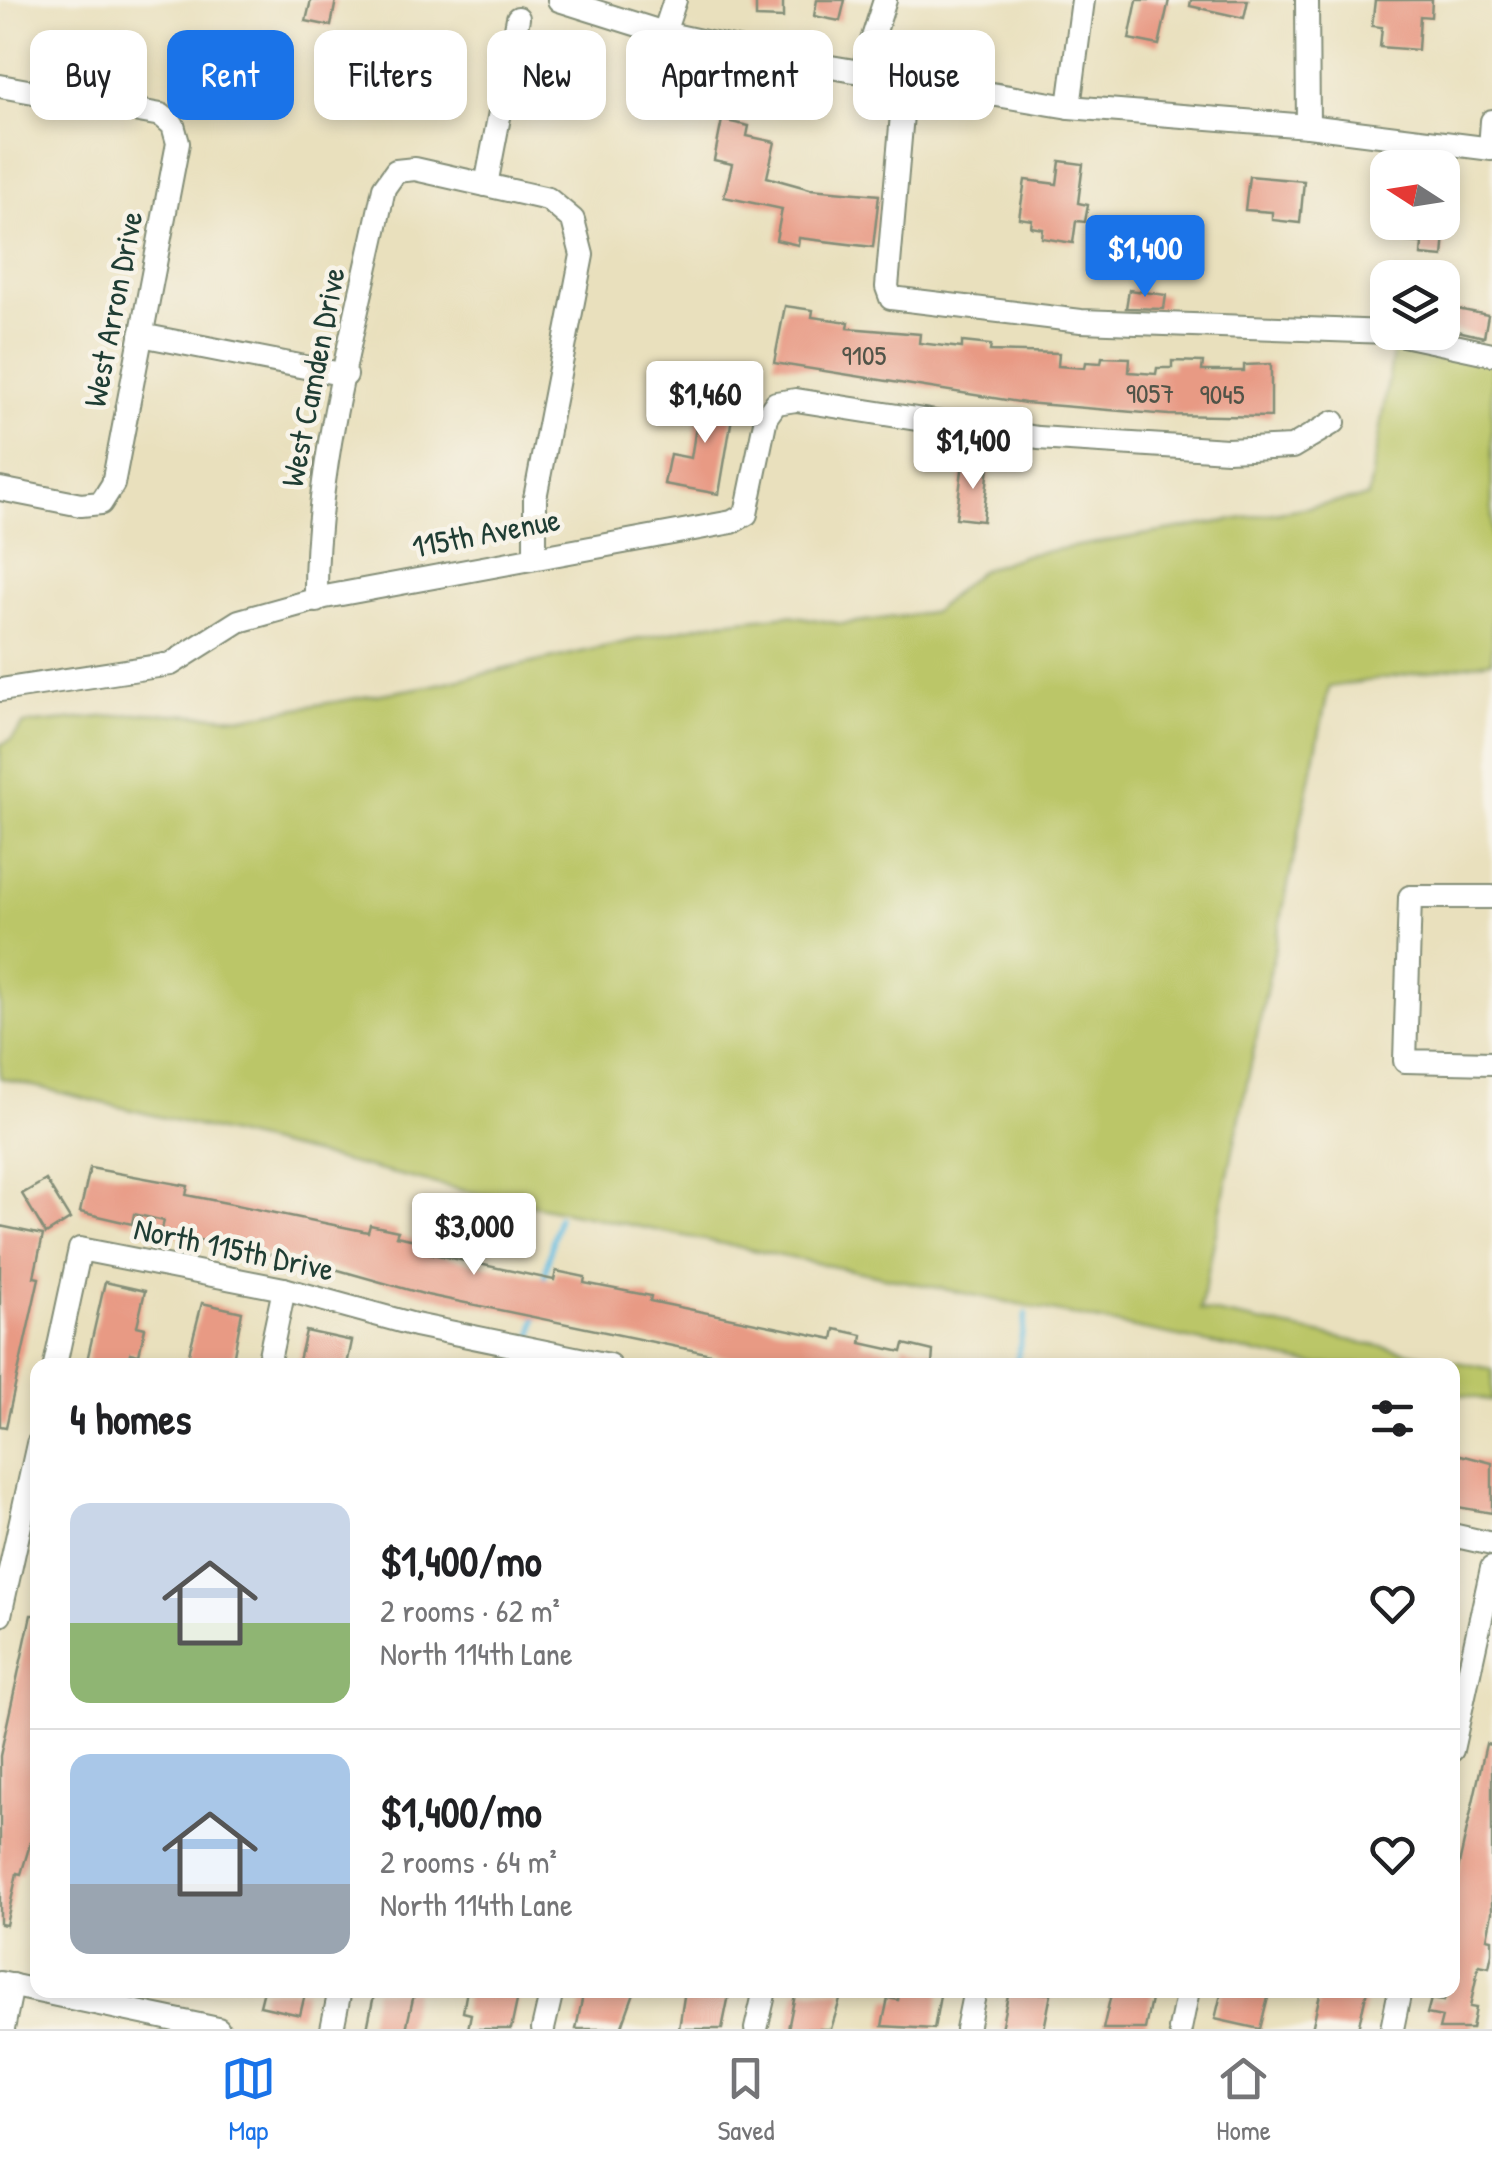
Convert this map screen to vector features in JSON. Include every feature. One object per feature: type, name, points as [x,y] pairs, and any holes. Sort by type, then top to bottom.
[{"type":"street","points":[[559,0],[652,30]]},
{"type":"street","points":[[665,30],[675,0]]},
{"type":"street","points":[[875,30],[885,0]]},
{"type":"street","points":[[1069,107],[1083,0]]},
{"type":"street","points":[[1307,0],[1308,126]]},
{"type":"street","points":[[518,18],[486,185],[548,198],[573,220],[582,254],[535,498],[535,556]]},
{"type":"street","name":"West Arron Drive","points":[[0,86],[161,115],[173,125],[178,143],[113,484],[102,503],[81,505],[0,489]]},
{"type":"street","points":[[995,95],[1069,107],[1308,126],[1491,148],[1492,121]]},
{"type":"street","points":[[902,120],[887,288],[892,298],[1081,321],[1370,331]]},
{"type":"street","name":"West Camden Drive","points":[[316,600],[315,540],[384,188],[396,171],[415,169],[486,185]]},
{"type":"street","points":[[141,336],[346,374]]},
{"type":"street","points":[[1460,347],[1492,354]]},
{"type":"street","name":"115th Avenue","points":[[0,690],[171,664],[239,621],[316,600],[732,522],[746,514],[766,418],[776,402],[796,400],[1038,438],[1227,450],[1292,447],[1334,422]]},
{"type":"street","points":[[1492,897],[1410,897],[1404,1061],[1492,1063]]},
{"type":"street","name":"North 115th Drive","points":[[57,1358],[80,1250],[284,1289],[481,1340],[573,1358]]},
{"type":"street","points":[[269,1358],[284,1289]]},
{"type":"street","points":[[477,1358],[481,1340]]},
{"type":"street","points":[[0,1615],[30,1480]]},
{"type":"street","points":[[1460,1538],[1492,1544]]},
{"type":"street","points":[[1460,1714],[1492,1568]]},
{"type":"street","points":[[3,2029],[6,1984]]},
{"type":"street","points":[[332,2029],[338,1998]]},
{"type":"street","points":[[543,2029],[550,1998]]},
{"type":"street","points":[[756,2029],[763,1998]]},
{"type":"street","points":[[967,2029],[974,1998]]},
{"type":"street","points":[[1180,2029],[1186,1998]]},
{"type":"street","points":[[1392,2029],[1398,1998]]},
{"type":"street","points":[[127,2000],[218,2029]]},
{"type":"green space","points":[[1394,350],[1432,350],[1492,363],[1492,661],[1329,687],[1200,1310],[1438,1358],[1281,1358],[469,1192],[0,1078],[0,745],[11,740],[24,724],[145,713],[244,717],[429,686],[711,623],[789,615],[842,624],[933,612],[979,571],[1025,555],[1368,497]]},
{"type":"green space","points":[[1460,1363],[1492,1369],[1492,1401],[1460,1394]]},
{"type":"building","points":[[311,0],[336,0],[331,26],[306,21]]},
{"type":"building","points":[[756,0],[783,0],[783,18],[756,17]]},
{"type":"building","points":[[817,0],[845,0],[840,21],[814,16]]},
{"type":"building","points":[[1137,0],[1169,0],[1159,45],[1129,39]]},
{"type":"building","points":[[1191,0],[1248,0],[1244,18],[1190,6]]},
{"type":"building","points":[[1375,0],[1432,0],[1431,17],[1420,16],[1418,50],[1380,47],[1382,27],[1372,26]]},
{"type":"building","points":[[722,120],[749,126],[747,136],[775,142],[767,177],[810,189],[879,195],[873,247],[799,238],[798,245],[776,240],[782,209],[724,197],[732,164],[714,160]]},
{"type":"building","points":[[1060,161],[1083,164],[1078,203],[1088,205],[1085,222],[1076,221],[1073,243],[1042,238],[1043,229],[1031,227],[1032,220],[1019,218],[1025,180],[1057,184]]},
{"type":"building","points":[[1249,176],[1304,181],[1300,223],[1272,220],[1272,212],[1245,210]]},
{"type":"building","points":[[1385,240],[1444,240],[1443,257],[1421,255],[1422,243]]},
{"type":"building","points":[[1129,290],[1166,295],[1164,309],[1126,308]]},
{"type":"building","points":[[785,306],[813,310],[812,317],[849,322],[848,328],[920,334],[919,343],[962,348],[962,342],[991,345],[990,351],[1059,353],[1058,366],[1085,368],[1086,362],[1101,363],[1102,357],[1130,358],[1129,372],[1156,374],[1157,368],[1172,368],[1172,361],[1203,362],[1202,371],[1244,371],[1244,365],[1271,364],[1271,417],[1169,415],[1025,403],[774,363]]},
{"type":"building","points":[[1460,310],[1488,315],[1484,337],[1460,332]]},
{"type":"building","points":[[702,389],[736,394],[719,494],[664,484],[670,454],[691,458]]},
{"type":"building","points":[[963,462],[989,466],[983,521],[956,518]]},
{"type":"building","points":[[90,1168],[188,1186],[186,1195],[368,1232],[370,1225],[398,1231],[396,1236],[430,1243],[428,1253],[554,1280],[556,1271],[585,1277],[584,1283],[651,1296],[650,1301],[833,1339],[835,1329],[862,1335],[861,1343],[902,1352],[904,1344],[933,1351],[932,1358],[730,1358],[427,1295],[324,1266],[161,1232],[164,1221],[134,1214],[132,1224],[80,1212]]},
{"type":"building","points":[[46,1180],[70,1219],[46,1234],[22,1194]]},
{"type":"building","points":[[0,1226],[43,1235],[34,1277],[39,1278],[6,1427],[0,1426]]},
{"type":"building","points":[[105,1282],[145,1291],[137,1326],[145,1328],[139,1355],[88,1358]]},
{"type":"building","points":[[202,1303],[242,1312],[233,1358],[188,1358]]},
{"type":"building","points":[[306,1331],[352,1341],[348,1358],[300,1358]]},
{"type":"building","points":[[1460,1455],[1492,1463],[1492,1513],[1460,1507]]},
{"type":"building","points":[[30,1620],[30,1844],[21,1874],[17,1873],[6,1925],[0,1924],[0,1756]]},
{"type":"building","points":[[1486,1744],[1492,1745],[1492,1913],[1487,1938],[1492,1939],[1492,1953],[1489,1967],[1479,1965],[1470,2007],[1476,2008],[1472,2029],[1439,2029],[1442,2017],[1427,2014],[1431,1999],[1460,1998],[1460,1860]]},
{"type":"building","points":[[262,1998],[304,1998],[300,2015],[260,2006]]},
{"type":"building","points":[[373,1998],[413,1998],[406,2029],[367,2029]]},
{"type":"building","points":[[466,1998],[518,1998],[511,2029],[468,2029],[471,2014],[463,2012]]},
{"type":"building","points":[[582,1998],[632,1998],[621,2029],[576,2029]]},
{"type":"building","points":[[684,1998],[728,1998],[722,2029],[679,2029]]},
{"type":"building","points":[[794,1998],[841,1998],[831,2029],[788,2029]]},
{"type":"building","points":[[888,1998],[940,1998],[934,2029],[882,2026]]},
{"type":"building","points":[[1007,1998],[1050,1998],[1044,2029],[1001,2029]]},
{"type":"building","points":[[1110,1998],[1151,1998],[1145,2029],[1103,2029]]},
{"type":"building","points":[[1220,1998],[1268,1998],[1260,2029],[1215,2019]]},
{"type":"building","points":[[1319,1998],[1365,1998],[1358,2029],[1312,2029]]},
{"type":"waterway","points":[[543,1283],[558,1217]]},
{"type":"waterway","points":[[531,1342],[537,1313]]},
{"type":"waterway","points":[[1017,1358],[1026,1314]]}]
